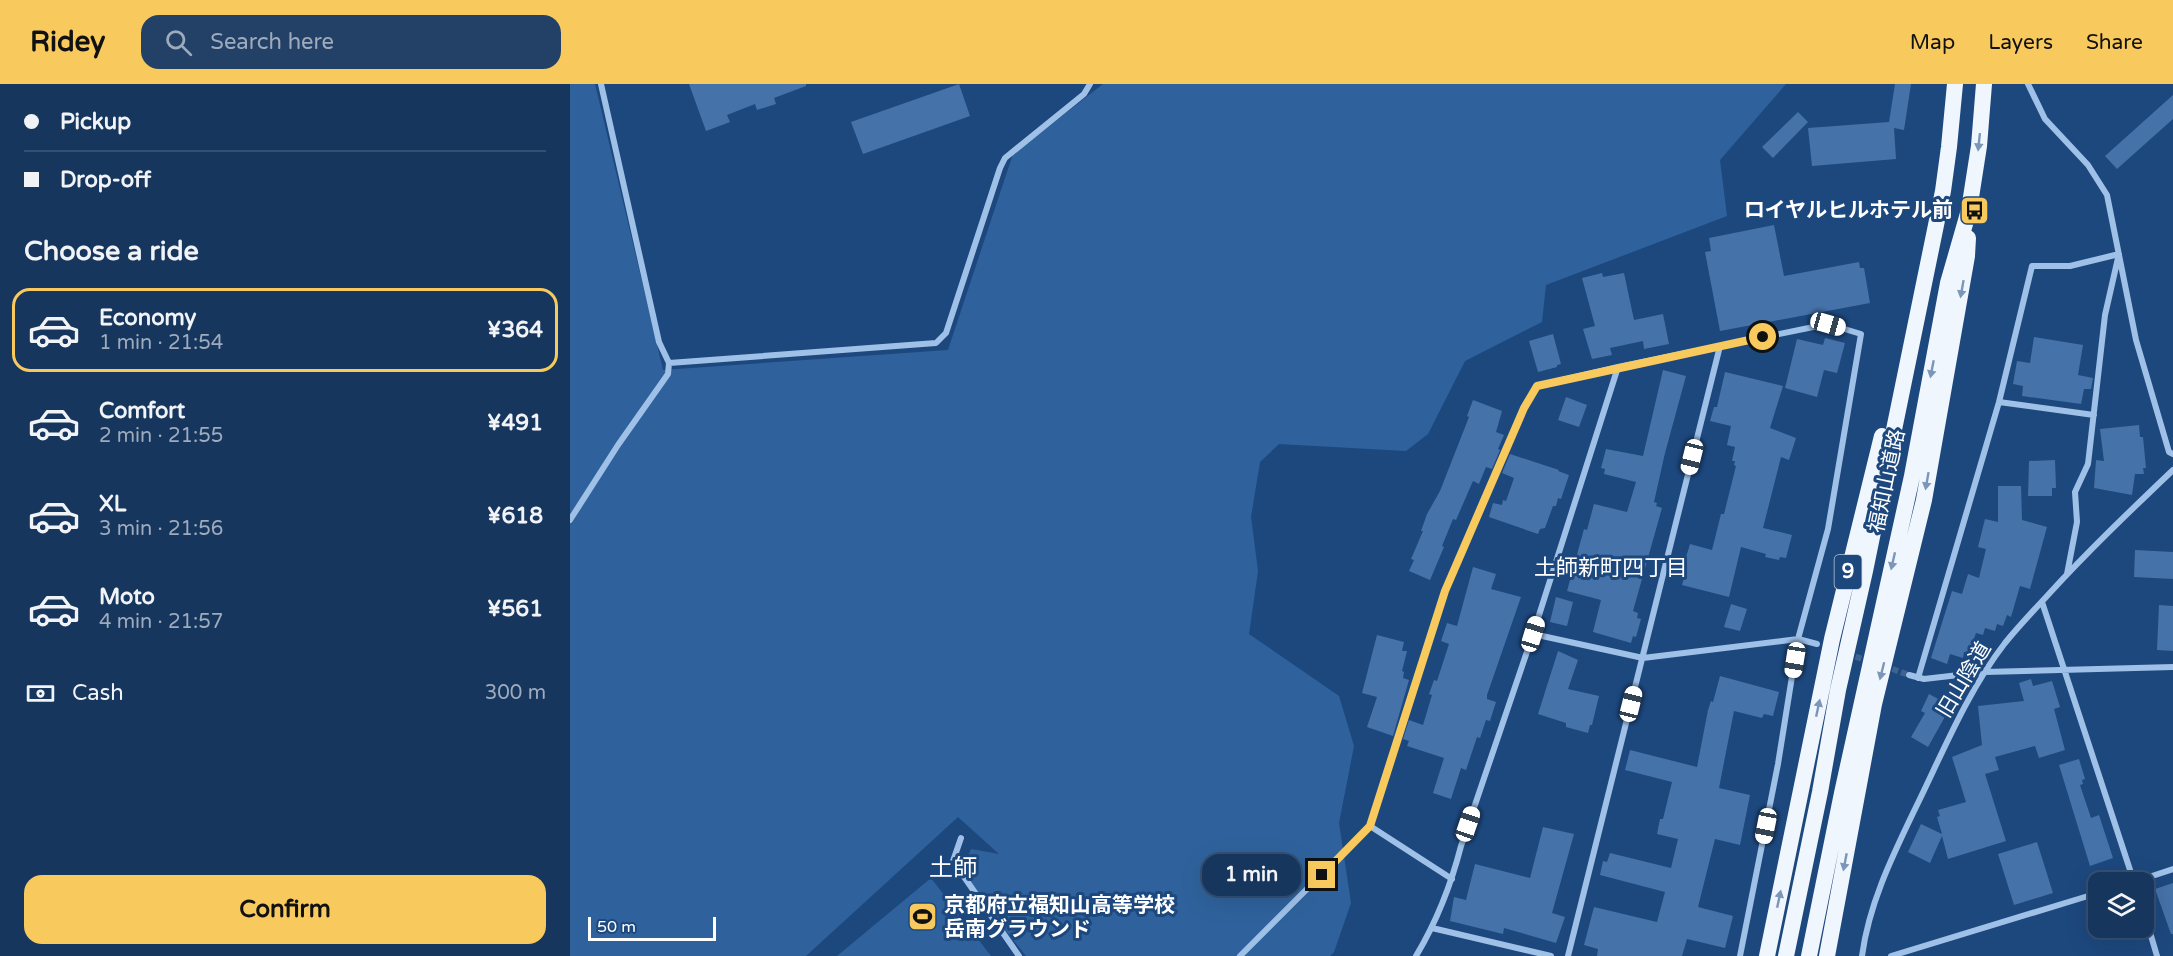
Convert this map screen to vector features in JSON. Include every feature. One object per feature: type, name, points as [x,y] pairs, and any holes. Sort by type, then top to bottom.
[{"type":"highway","name":"福知山道路","points":[[1786,956],[1820,792],[1838,690],[1865,572],[1943,191],[1955,84]]},
{"type":"highway","name":"福知山道路","points":[[1809,956],[1842,793],[1912,477],[1948,283],[1969,210],[1979,146],[1984,84]]},
{"type":"highway","name":"9","points":[[1767,956],[1832,639],[1943,191]]},
{"type":"highway","name":"9","points":[[1827,956],[1874,704],[1924,500],[1967,256],[1969,210]]},
{"type":"street","points":[[570,520],[618,445],[668,374],[669,363],[659,342],[601,84]]},
{"type":"street","points":[[669,363],[936,343],[946,333],[1005,158],[1084,94],[1090,84]]},
{"type":"street","points":[[2028,84],[2045,118],[2088,165],[2107,195],[2136,340],[2169,452],[2173,454]]},
{"type":"street","points":[[1918,678],[1999,402],[2032,266],[2070,266],[2119,254]]},
{"type":"street","points":[[2067,574],[2078,522],[2075,492],[2088,464],[2105,315],[2119,254]]},
{"type":"street","points":[[1240,956],[1370,826],[1445,591],[1524,408],[1537,386],[1828,324],[1861,334],[1828,529],[1798,639],[1776,774],[1740,956]]},
{"type":"street","points":[[1568,956],[1720,346]]},
{"type":"street","points":[[1416,956],[1432,928],[1452,879],[1618,367]]},
{"type":"street","points":[[1999,402],[2094,415]]},
{"type":"street","name":"旧山陰道","points":[[1862,956],[1865,936],[1886,869],[1939,755],[1986,672],[2005,643],[2067,574],[2119,520],[2173,470]]},
{"type":"street","points":[[2042,602],[2131,872]]},
{"type":"street","points":[[1533,634],[1643,658],[1798,639],[1817,644]]},
{"type":"street","points":[[1909,675],[1924,679],[1986,672],[2173,667]]},
{"type":"street","points":[[1370,826],[1452,879]]},
{"type":"street","points":[[961,838],[952,861],[1019,956]]},
{"type":"street","points":[[2154,875],[2173,869]]},
{"type":"street","points":[[1891,956],[2088,896]]},
{"type":"street","points":[[1432,928],[1551,956]]},
{"type":"street","points":[[2152,938],[2157,956]]},
{"type":"shaded area","points":[[570,84],[595,84],[663,370],[948,350],[1013,154],[1103,84],[1786,84],[1720,160],[1727,216],[1546,285],[1542,322],[1465,361],[1428,434],[1406,451],[1279,444],[1260,462],[1251,517],[1258,571],[1249,634],[1339,696],[1354,746],[1339,823],[1351,903],[1334,952],[1330,956],[1026,956],[960,874],[971,849],[999,854],[958,817],[806,956],[570,956]]},
{"type":"shaded area","name":"京都府立福知山高等学校 岳南グラウンド","points":[[931,878],[991,956],[837,956]]},
{"type":"building","points":[[689,84],[806,84],[806,86],[774,98],[776,104],[757,110],[755,104],[727,115],[730,122],[706,131]]},
{"type":"building","points":[[959,84],[970,116],[863,154],[851,122]]},
{"type":"building","points":[[1895,84],[1911,84],[1904,130],[1894,128],[1896,159],[1812,166],[1808,128],[1889,122]]},
{"type":"building","points":[[2173,95],[2173,119],[2117,169],[2105,156]]},
{"type":"building","points":[[1798,112],[1808,122],[1773,158],[1762,147]]},
{"type":"building","points":[[1774,225],[1784,276],[1859,262],[1860,268],[1864,268],[1870,303],[1720,331],[1705,252],[1711,251],[1709,238]]},
{"type":"building","points":[[1602,273],[1603,277],[1624,273],[1634,320],[1663,314],[1669,344],[1644,349],[1643,341],[1610,348],[1612,355],[1592,359],[1583,329],[1595,326],[1582,278]]},
{"type":"building","points":[[1553,334],[1561,364],[1538,372],[1529,341]]},
{"type":"building","points":[[2034,337],[2083,345],[2078,375],[2093,378],[2091,389],[2084,389],[2081,404],[2022,396],[2023,386],[2013,384],[2017,361],[2030,363]]},
{"type":"building","points":[[1825,338],[1845,343],[1837,373],[1824,370],[1817,397],[1785,388],[1797,339],[1823,345]]},
{"type":"building","points":[[1663,370],[1686,376],[1654,502],[1657,503],[1656,506],[1662,508],[1633,611],[1638,613],[1637,618],[1641,619],[1636,637],[1633,636],[1631,643],[1593,632],[1601,600],[1567,591],[1584,529],[1587,530],[1594,504],[1627,512],[1636,482],[1604,474],[1605,469],[1601,468],[1606,449],[1643,456]]},
{"type":"building","points":[[1725,372],[1783,386],[1770,428],[1796,438],[1789,460],[1781,457],[1763,528],[1792,535],[1786,558],[1780,557],[1779,560],[1765,557],[1766,554],[1741,547],[1729,597],[1682,585],[1684,578],[1680,577],[1690,544],[1712,550],[1736,466],[1735,461],[1732,461],[1735,447],[1727,445],[1731,426],[1710,421],[1714,407],[1717,407]]},
{"type":"building","points":[[1566,397],[1587,405],[1579,427],[1558,420]]},
{"type":"building","points":[[1473,400],[1502,411],[1496,432],[1504,435],[1492,469],[1486,467],[1479,484],[1473,481],[1456,520],[1453,519],[1430,580],[1409,571],[1414,560],[1411,559],[1423,531],[1421,531],[1427,514],[1440,491],[1469,417],[1467,416]]},
{"type":"building","points":[[2139,425],[2140,437],[2143,437],[2146,468],[2143,468],[2144,474],[2135,474],[2132,495],[2094,488],[2096,460],[2104,461],[2100,429]]},
{"type":"building","points":[[1510,454],[1569,475],[1561,499],[1558,498],[1545,528],[1540,529],[1538,534],[1489,517],[1493,503],[1502,505],[1503,500],[1506,501],[1514,478],[1502,473]]},
{"type":"building","points":[[2055,460],[2056,488],[2052,488],[2052,496],[2028,496],[2029,461]]},
{"type":"building","points":[[1998,486],[2021,486],[2022,520],[2047,527],[2030,589],[2020,586],[2011,617],[2007,615],[2003,626],[1997,624],[1995,631],[1985,628],[1983,635],[1976,633],[1969,653],[1964,652],[1963,658],[1950,654],[1947,664],[1931,658],[1952,591],[1962,594],[1968,574],[1979,578],[1986,549],[1978,547],[1985,519],[1998,522]]},
{"type":"building","points":[[2135,550],[2173,552],[2173,579],[2134,577]]},
{"type":"building","points":[[1473,567],[1496,574],[1491,589],[1521,597],[1487,695],[1487,699],[1496,702],[1490,721],[1486,720],[1480,738],[1477,737],[1466,770],[1461,768],[1451,799],[1433,793],[1444,758],[1407,746],[1409,741],[1403,739],[1409,720],[1423,725],[1432,695],[1429,694],[1434,680],[1437,681],[1449,644],[1441,641],[1447,623],[1457,626]]},
{"type":"building","points":[[1556,597],[1573,602],[1567,626],[1550,622]]},
{"type":"building","points":[[1731,604],[1747,609],[1740,631],[1724,627]]},
{"type":"building","points":[[2159,605],[2173,606],[2173,651],[2157,650]]},
{"type":"building","points":[[1377,635],[1404,642],[1402,651],[1407,651],[1402,671],[1404,672],[1403,678],[1409,680],[1393,736],[1367,727],[1377,697],[1362,693]]},
{"type":"building","points":[[1558,651],[1578,660],[1568,689],[1599,696],[1588,733],[1566,727],[1566,723],[1538,714]]},
{"type":"building","points":[[1720,676],[1779,692],[1773,716],[1764,714],[1762,718],[1734,711],[1719,788],[1750,795],[1740,845],[1715,839],[1698,907],[1733,916],[1725,948],[1687,939],[1682,956],[1597,956],[1598,949],[1584,945],[1594,907],[1657,922],[1665,892],[1600,875],[1603,861],[1607,862],[1610,853],[1671,868],[1678,839],[1657,834],[1672,782],[1625,770],[1630,750],[1697,767],[1708,710],[1711,701],[1713,702]]},
{"type":"building","points":[[2031,679],[2033,686],[2052,681],[2060,707],[2054,709],[2065,750],[2039,758],[2035,746],[1995,757],[1999,770],[1985,774],[2006,841],[1948,859],[1942,836],[1930,863],[1908,852],[1921,824],[1942,834],[1937,817],[1940,816],[1938,810],[1966,802],[1952,757],[1982,745],[1978,706],[2024,701],[2019,683]]},
{"type":"building","points":[[1929,694],[1951,706],[1928,747],[1911,737],[1925,713],[1921,711]]},
{"type":"building","points":[[2079,759],[2085,779],[2080,785],[2091,818],[2099,815],[2113,858],[2090,866],[2059,765]]},
{"type":"building","points":[[1543,827],[1574,834],[1552,913],[1565,917],[1556,943],[1504,928],[1503,934],[1450,921],[1454,897],[1466,900],[1475,864],[1530,878]]},
{"type":"building","points":[[2037,842],[2053,893],[2014,905],[1998,854]]},
{"type":"building","points":[[2173,883],[2173,934],[2171,934],[2155,889]]},
{"type":"tunnel","points":[[1847,654],[1869,661]]},
{"type":"tunnel","points":[[1884,666],[1909,675]]},
{"type":"place","name":"ロイヤルヒルホテル前","points":[[1974,210]]},
{"type":"place","name":"京都府立福知山高等学校 岳南グラウンド","points":[[923,917]]},
{"type":"district","name":"土師新町四丁目","points":[[1611,568]]},
{"type":"district","name":"土師","points":[[953,868]]},
{"type":"route","points":[[1322,875],[1370,826],[1445,591],[1524,408],[1537,386],[1763,337]]}]
